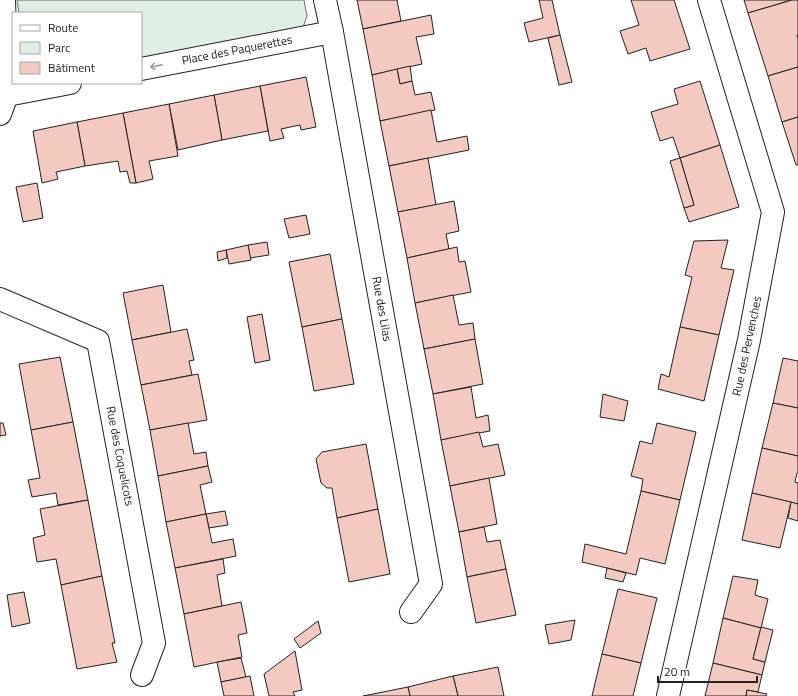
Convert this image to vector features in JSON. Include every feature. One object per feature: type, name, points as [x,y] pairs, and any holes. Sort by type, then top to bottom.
[{"type":"street","points":[[4,0],[4,104],[67,84]]},
{"type":"street","name":"Rue des Lilas","points":[[325,0],[431,584],[411,612]]},
{"type":"street","name":"Rue des Pervenches","points":[[668,696],[749,340],[773,212],[709,0]]},
{"type":"street","name":"Place des Paquerettes","points":[[142,69],[332,32]]},
{"type":"street","name":"Rue des Coquelicots","points":[[0,299],[98,341],[154,643],[142,675]]},
{"type":"green space","points":[[17,0],[304,0],[307,16],[302,31],[142,60],[142,12],[19,12]]},
{"type":"building","points":[[357,0],[397,0],[401,21],[363,29]]},
{"type":"building","points":[[539,0],[552,0],[560,35],[529,42],[524,23],[543,18]]},
{"type":"building","points":[[631,0],[674,0],[690,49],[650,61],[646,48],[628,54],[620,31],[639,25]]},
{"type":"building","points":[[744,0],[792,0],[748,13]]},
{"type":"building","points":[[792,0],[798,0],[798,67],[768,76],[748,13]]},
{"type":"building","points":[[431,15],[434,34],[416,37],[422,64],[372,75],[363,29]]},
{"type":"building","points":[[560,35],[572,82],[559,85],[548,38]]},
{"type":"building","points":[[410,66],[412,81],[400,84],[397,69]]},
{"type":"building","points":[[798,67],[798,117],[782,122],[768,76]]},
{"type":"building","points":[[397,69],[400,84],[412,81],[415,95],[431,92],[435,110],[380,121],[372,75]]},
{"type":"building","points":[[306,77],[316,127],[301,130],[300,125],[281,129],[284,138],[270,141],[260,86]]},
{"type":"building","points":[[700,81],[720,145],[680,158],[673,137],[660,141],[651,112],[678,104],[674,89]]},
{"type":"building","points":[[260,86],[268,131],[222,140],[214,95]]},
{"type":"building","points":[[214,95],[222,140],[178,150],[169,104]]},
{"type":"building","points":[[169,104],[178,156],[149,161],[153,179],[136,183],[123,113]]},
{"type":"building","points":[[431,110],[437,142],[467,136],[469,150],[389,166],[380,121]]},
{"type":"building","points":[[123,113],[136,183],[130,183],[127,171],[120,172],[118,161],[85,166],[77,122]]},
{"type":"building","points":[[798,117],[798,165],[796,165],[782,122]]},
{"type":"building","points":[[77,122],[85,166],[56,172],[58,179],[42,183],[33,131]]},
{"type":"building","points":[[720,145],[739,207],[689,222],[684,208],[694,205],[680,158]]},
{"type":"building","points":[[428,158],[436,205],[398,212],[389,166]]},
{"type":"building","points":[[680,158],[694,205],[684,208],[670,161]]},
{"type":"building","points":[[37,183],[43,218],[23,222],[16,187]]},
{"type":"building","points":[[454,201],[459,231],[446,234],[449,249],[407,258],[398,212]]},
{"type":"building","points":[[306,215],[310,234],[289,238],[284,219]]},
{"type":"building","points":[[728,240],[721,268],[734,270],[719,335],[680,327],[692,277],[685,275],[694,241]]},
{"type":"building","points":[[267,242],[269,255],[250,258],[248,245]]},
{"type":"building","points":[[248,245],[251,260],[229,264],[226,250]]},
{"type":"building","points":[[457,247],[459,262],[465,261],[471,292],[415,303],[407,258]]},
{"type":"building","points":[[226,250],[227,258],[218,261],[217,252]]},
{"type":"building","points":[[330,254],[342,319],[302,327],[289,262]]},
{"type":"building","points":[[163,285],[171,332],[132,340],[123,293]]},
{"type":"building","points":[[453,295],[459,325],[473,323],[475,339],[424,349],[415,303]]},
{"type":"building","points":[[262,314],[270,360],[255,363],[247,317]]},
{"type":"building","points":[[342,319],[354,384],[314,391],[302,327]]},
{"type":"building","points":[[680,327],[719,335],[704,401],[658,389],[661,374],[669,377]]},
{"type":"building","points":[[187,329],[194,360],[189,361],[192,375],[141,385],[132,340]]},
{"type":"building","points":[[475,339],[483,384],[433,394],[424,349]]},
{"type":"building","points":[[60,357],[73,422],[31,430],[19,364]]},
{"type":"building","points":[[783,358],[798,361],[798,408],[773,403]]},
{"type":"building","points":[[198,374],[207,420],[150,430],[141,385]]},
{"type":"building","points":[[471,387],[476,418],[488,415],[490,431],[441,440],[433,394]]},
{"type":"building","points":[[603,394],[628,401],[624,421],[600,417]]},
{"type":"building","points":[[773,403],[798,408],[798,456],[762,448]]},
{"type":"building","points":[[73,422],[88,500],[58,505],[56,493],[32,497],[28,480],[40,478],[31,430]]},
{"type":"building","points":[[0,423],[3,423],[6,435],[0,436]]},
{"type":"building","points":[[188,423],[194,454],[206,452],[208,466],[158,476],[150,430]]},
{"type":"building","points":[[657,423],[696,432],[680,500],[641,491],[643,479],[631,476],[640,441],[652,444]]},
{"type":"building","points":[[479,432],[483,447],[498,444],[505,475],[450,486],[441,440]]},
{"type":"building","points":[[366,444],[378,509],[337,518],[332,488],[327,488],[321,483],[316,459],[322,452]]},
{"type":"building","points":[[762,448],[798,456],[798,473],[795,482],[798,483],[798,504],[752,493]]},
{"type":"building","points":[[208,466],[212,482],[200,485],[206,514],[166,522],[158,476]]},
{"type":"building","points":[[489,478],[497,524],[459,532],[450,486]]},
{"type":"building","points":[[641,491],[680,500],[665,564],[640,558],[636,575],[582,562],[585,544],[626,554]]},
{"type":"building","points":[[752,493],[791,502],[780,548],[742,540]]},
{"type":"building","points":[[88,500],[102,576],[61,585],[56,559],[37,562],[33,538],[45,535],[40,509]]},
{"type":"building","points":[[791,502],[798,504],[798,521],[788,518]]},
{"type":"building","points":[[378,509],[390,574],[349,582],[337,518]]},
{"type":"building","points":[[225,511],[228,525],[209,528],[206,514]]},
{"type":"building","points":[[206,514],[212,543],[233,539],[236,556],[175,568],[166,522]]},
{"type":"building","points":[[484,527],[487,542],[500,540],[506,569],[467,577],[459,532]]},
{"type":"building","points":[[223,559],[225,573],[217,575],[222,606],[184,614],[175,568]]},
{"type":"building","points":[[607,568],[626,573],[623,582],[605,578]]},
{"type":"building","points":[[506,569],[516,615],[476,623],[467,577]]},
{"type":"building","points":[[102,576],[115,643],[112,643],[117,662],[77,669],[61,585]]},
{"type":"building","points":[[733,576],[758,580],[755,595],[768,599],[761,628],[723,618]]},
{"type":"building","points":[[618,589],[657,598],[641,663],[602,654]]},
{"type":"building","points":[[24,592],[30,623],[12,627],[7,595]]},
{"type":"building","points":[[241,602],[247,633],[238,635],[242,657],[194,667],[184,614]]},
{"type":"building","points":[[723,618],[761,628],[753,659],[765,662],[762,675],[713,663]]},
{"type":"building","points":[[575,620],[571,640],[549,644],[545,625]]},
{"type":"building","points":[[318,621],[321,633],[300,648],[294,639]]},
{"type":"building","points":[[761,627],[773,630],[765,662],[753,659]]},
{"type":"building","points":[[295,651],[302,690],[293,692],[295,696],[269,696],[264,674]]},
{"type":"building","points":[[602,654],[641,663],[633,696],[592,696]]},
{"type":"building","points":[[241,658],[246,677],[221,682],[217,662]]},
{"type":"building","points":[[713,663],[762,675],[758,692],[747,690],[746,696],[705,696]]},
{"type":"building","points":[[498,667],[504,696],[458,696],[453,676]]},
{"type":"building","points":[[250,676],[254,696],[224,696],[221,682]]},
{"type":"building","points":[[453,676],[458,696],[410,696],[408,687]]},
{"type":"building","points":[[408,687],[410,696],[363,696]]},
{"type":"building","points":[[747,690],[767,694],[766,696],[746,696]]}]
